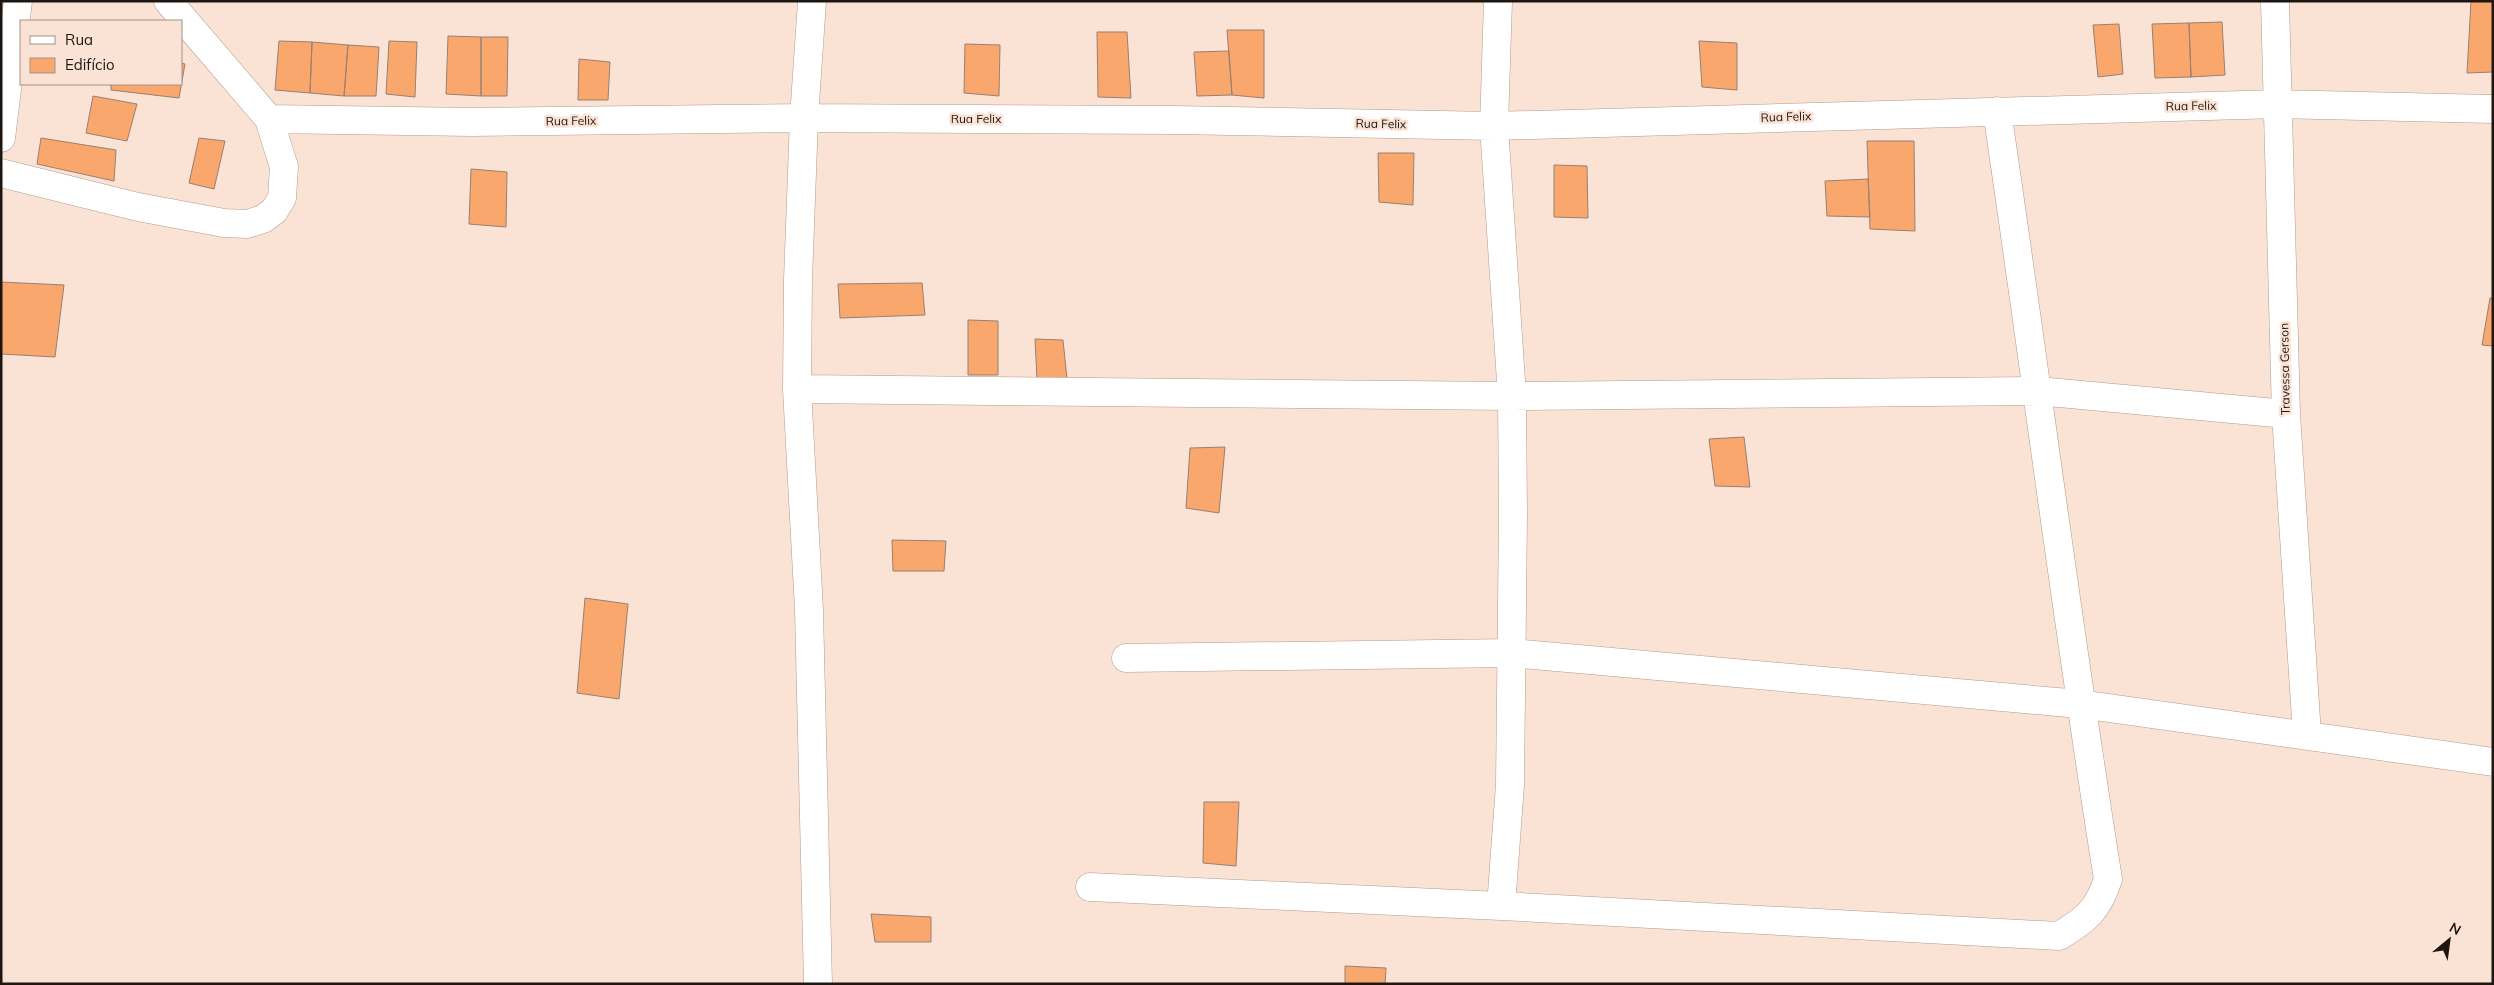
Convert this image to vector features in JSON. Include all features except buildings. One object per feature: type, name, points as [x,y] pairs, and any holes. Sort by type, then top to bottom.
[{"type":"street","points":[[1,138],[18,1]]},
{"type":"street","points":[[1,174],[138,207],[224,223],[247,224],[263,219],[274,211],[282,198],[284,167],[269,119],[168,1]]},
{"type":"street","points":[[812,1],[804,118],[798,280],[797,388],[809,610],[818,984]]},
{"type":"street","points":[[1498,1],[1494,126],[1512,396],[1510,785],[1501,906]]},
{"type":"street","name":"Travessa Gerson","points":[[2274,1],[2279,104],[2286,414],[2307,735]]},
{"type":"street","name":"Rua Felix","points":[[269,119],[472,122],[804,118],[1164,120],[1494,126],[2279,104],[2493,109]]},
{"type":"street","points":[[1090,887],[1501,906],[2059,936],[2076,925],[2101,901],[2108,879],[2080,704],[2038,391],[1997,111]]},
{"type":"street","points":[[797,388],[1512,396],[2038,391],[2286,414]]},
{"type":"street","points":[[1126,658],[1512,653],[2080,704],[2493,762]]}]
